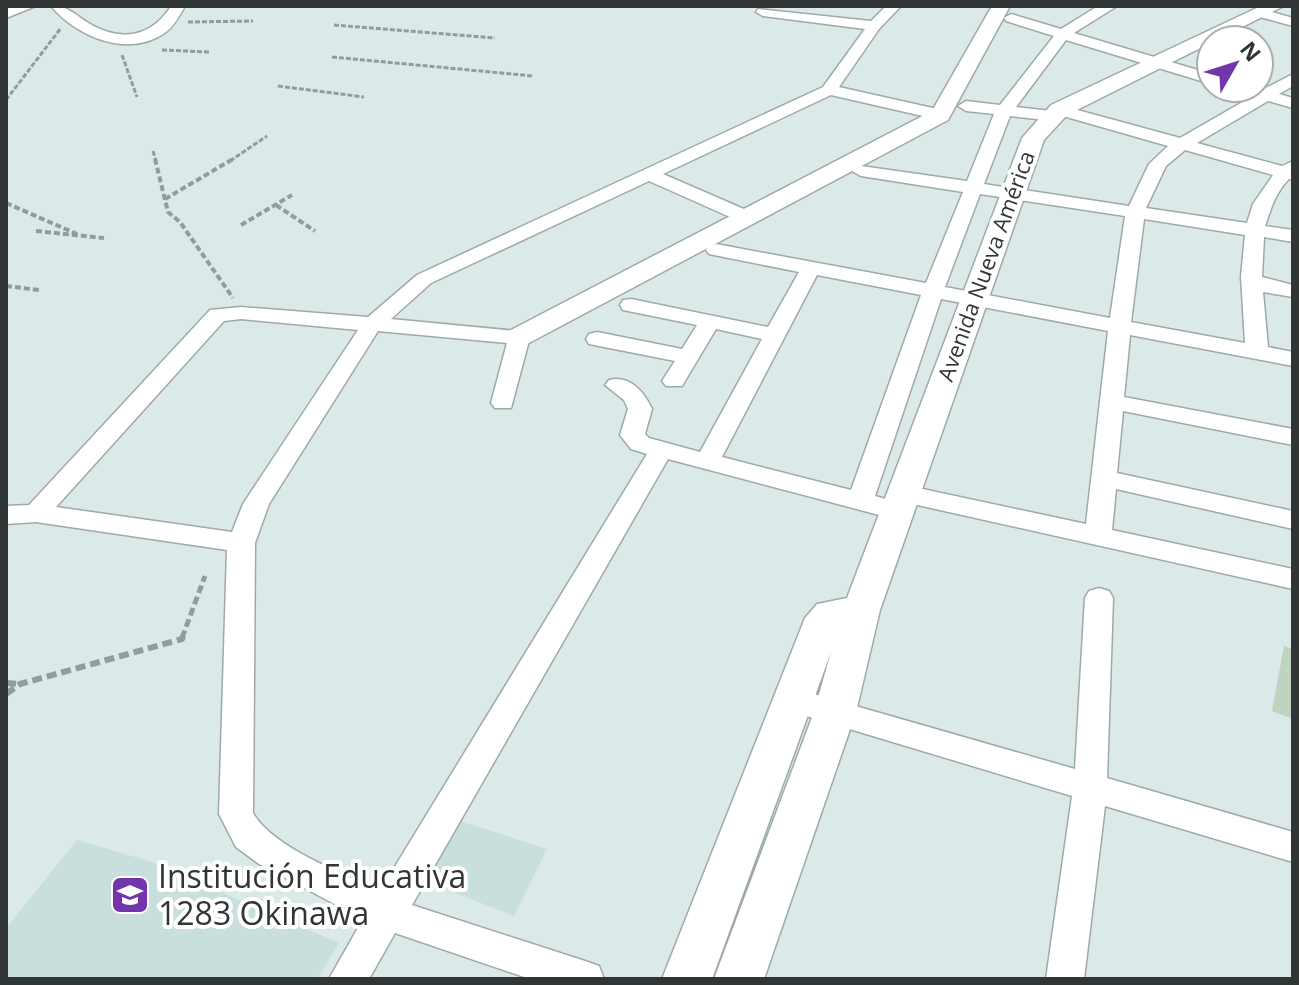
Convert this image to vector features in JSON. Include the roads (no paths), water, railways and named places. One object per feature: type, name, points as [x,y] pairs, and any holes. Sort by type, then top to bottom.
[{"type":"street","points":[[6,14],[29,6]]},
{"type":"street","points":[[58,6],[87,31],[115,40],[147,36],[161,30],[178,6]]},
{"type":"street","points":[[585,979],[388,914],[271,853],[248,836],[236,814],[241,543],[256,504],[371,326],[424,279],[829,90],[874,26],[894,6]]},
{"type":"street","points":[[860,501],[933,292],[1003,112],[1063,34],[1091,14],[1110,6]]},
{"type":"street","points":[[993,136],[1053,117],[1268,9],[1293,22]]},
{"type":"street","points":[[763,12],[874,26]]},
{"type":"street","points":[[36,513],[218,315],[241,313],[519,337],[940,115],[1006,12],[1063,34],[1195,74]]},
{"type":"street","points":[[1275,90],[1293,79]]},
{"type":"street","points":[[829,90],[940,115]]},
{"type":"street","points":[[1098,534],[1119,327],[1136,210],[1158,164],[1180,144],[1250,104]]},
{"type":"street","points":[[966,106],[1053,117],[1290,171]]},
{"type":"street","name":"Avenida Nueva América","points":[[739,979],[835,712],[861,610],[1033,138],[1053,117]]},
{"type":"street","points":[[861,171],[1293,236]]},
{"type":"street","points":[[1257,352],[1254,229],[1265,197],[1290,171]]},
{"type":"street","points":[[650,175],[746,217]]},
{"type":"street","points":[[716,250],[1293,359]]},
{"type":"street","points":[[707,462],[811,268]]},
{"type":"street","points":[[1253,284],[1293,291]]},
{"type":"street","points":[[631,305],[775,335]]},
{"type":"street","points":[[674,381],[710,321]]},
{"type":"street","points":[[503,403],[519,337]]},
{"type":"street","points":[[597,339],[688,357]]},
{"type":"street","points":[[617,385],[634,396],[640,409],[633,440],[707,462],[860,501],[901,503],[1098,534],[1293,579]]},
{"type":"street","points":[[1112,402],[1293,437]]},
{"type":"street","points":[[348,979],[656,459]]},
{"type":"street","points":[[1102,478],[1293,520]]},
{"type":"street","points":[[6,515],[36,513],[241,543]]},
{"type":"street","points":[[1065,979],[1090,790],[1099,598]]},
{"type":"street","points":[[687,979],[824,618],[830,614],[861,610]]},
{"type":"street","points":[[793,700],[1090,790],[1293,847]]},
{"type":"place","name":"Institución Educativa 1283 Okinawa","points":[[130,895]]}]
